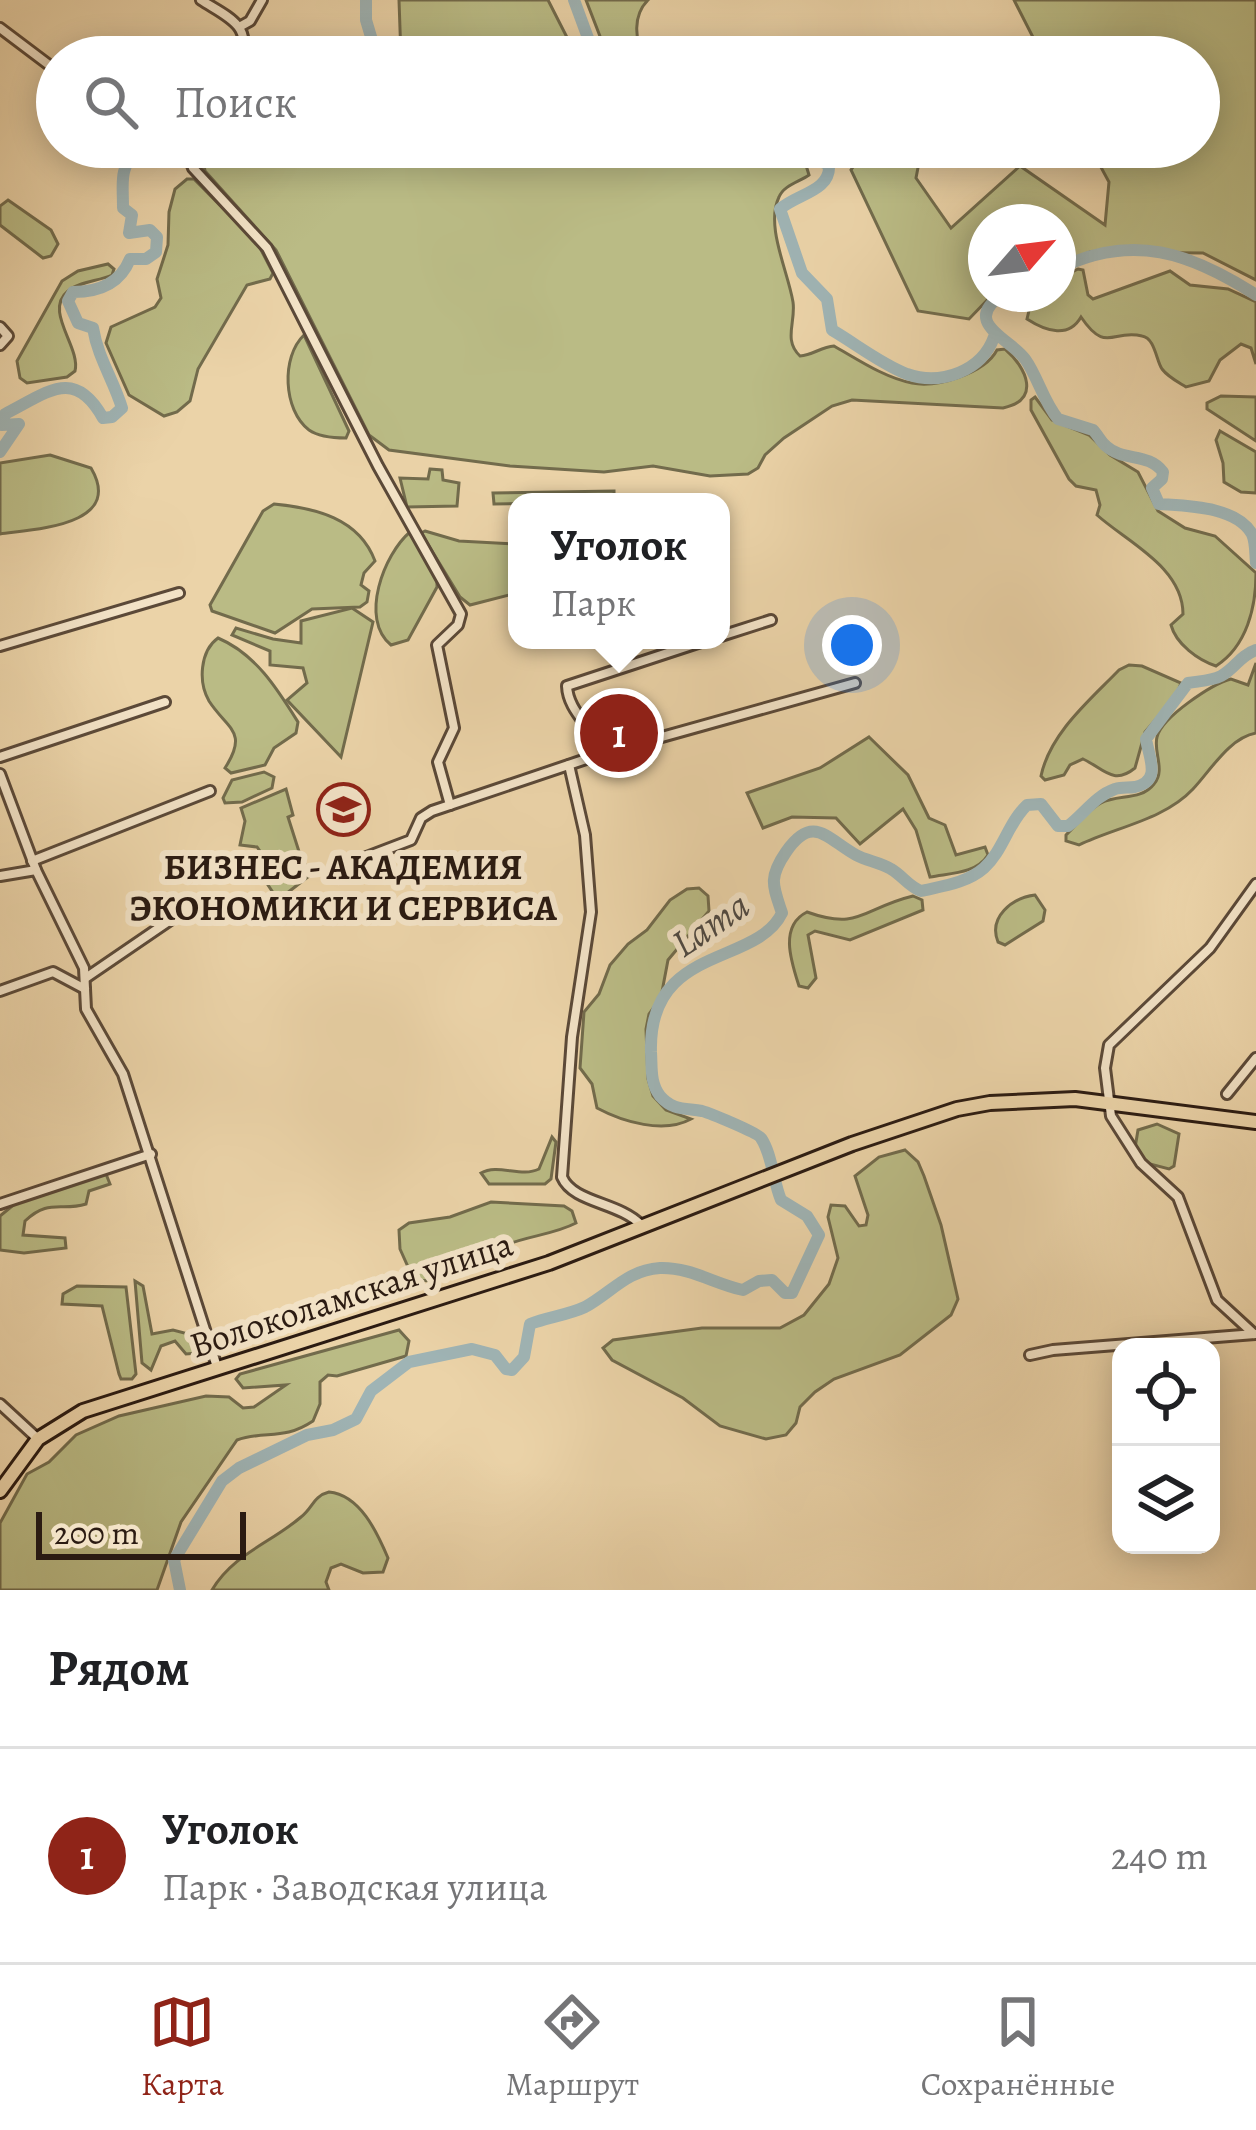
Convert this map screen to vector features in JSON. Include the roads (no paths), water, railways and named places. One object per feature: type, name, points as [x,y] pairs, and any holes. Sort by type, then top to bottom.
[{"type":"main road","name":"Волоколамская улица","points":[[0,1491],[38,1439],[83,1412],[549,1262],[814,1158],[958,1109],[1052,1099],[1108,1101],[1256,1122]]},
{"type":"street","points":[[201,0],[241,26],[244,36]]},
{"type":"street","points":[[241,26],[250,21],[262,0]]},
{"type":"street","points":[[0,28],[36,55]]},
{"type":"street","points":[[193,168],[267,248],[378,466],[461,614],[458,625],[437,646],[454,728],[438,762],[450,805]]},
{"type":"street","points":[[0,346],[7,340],[3,330]]},
{"type":"street","points":[[0,646],[179,593]]},
{"type":"street","points":[[730,633],[771,620]]},
{"type":"street","points":[[601,754],[598,739],[568,699],[567,686],[680,649]]},
{"type":"street","points":[[335,868],[405,842],[425,814],[450,805],[601,754],[855,683]]},
{"type":"street","points":[[0,757],[165,702]]},
{"type":"street","points":[[569,765],[585,835],[590,912],[572,1037],[562,1177],[570,1191],[625,1211],[642,1226]]},
{"type":"street","points":[[0,774],[34,866],[86,976],[86,1009],[123,1074],[217,1367]]},
{"type":"street","points":[[0,876],[210,791]]},
{"type":"street","points":[[1255,1334],[1217,1300],[1178,1197],[1133,1152],[1111,1116],[1105,1068],[1109,1045],[1210,947],[1256,884]]},
{"type":"street","points":[[86,976],[188,908]]},
{"type":"street","points":[[0,991],[53,971],[85,989]]},
{"type":"street","points":[[1227,1094],[1256,1058]]},
{"type":"street","points":[[0,1204],[151,1154]]},
{"type":"street","points":[[1030,1355],[1255,1334]]},
{"type":"street","points":[[0,1404],[38,1439]]},
{"type":"waterway","points":[[366,0],[371,36]]},
{"type":"waterway","points":[[574,0],[587,36]]},
{"type":"waterway","points":[[0,452],[19,424],[2,425],[5,414],[47,392],[70,388],[81,392],[103,418],[122,408],[93,328],[78,323],[68,301],[73,292],[114,280],[130,259],[146,259],[156,252],[157,237],[150,230],[129,233],[132,215],[123,208],[125,168]]},
{"type":"waterway","points":[[829,168],[825,181],[780,209],[802,273],[827,299],[832,330],[897,370],[933,378],[970,367],[994,337]]},
{"type":"waterway","name":"Lama","points":[[1076,262],[1111,252],[1160,252],[1208,268],[1256,295]]},
{"type":"waterway","name":"Lama","points":[[987,312],[992,330],[1025,359],[1058,419],[1093,430],[1113,451],[1157,466],[1162,479],[1152,488],[1159,504],[1210,509],[1245,525],[1252,534],[1256,563]]},
{"type":"waterway","name":"Lama","points":[[180,1590],[174,1560],[222,1481],[307,1435],[356,1419],[371,1391],[409,1362],[472,1349],[495,1355],[512,1370],[524,1357],[530,1324],[585,1307],[648,1270],[682,1270],[743,1290],[772,1280],[785,1293],[792,1293],[819,1235],[807,1216],[781,1200],[761,1138],[707,1113],[675,1107],[657,1091],[651,1052],[655,1017],[667,992],[684,975],[769,930],[782,913],[774,876],[786,852],[804,834],[820,833],[891,869],[921,891],[962,881],[991,861],[1027,805],[1041,804],[1058,826],[1068,826],[1108,792],[1149,780],[1152,768],[1146,739],[1188,683],[1221,676],[1256,650]]},
{"type":"place","name":"Уголок","points":[[619,733]]},
{"type":"place","name":"БИЗНЕС - АКАДЕМИЯ ЭКОНОМИКИ И СЕРВИСА","points":[[343,810]]}]
